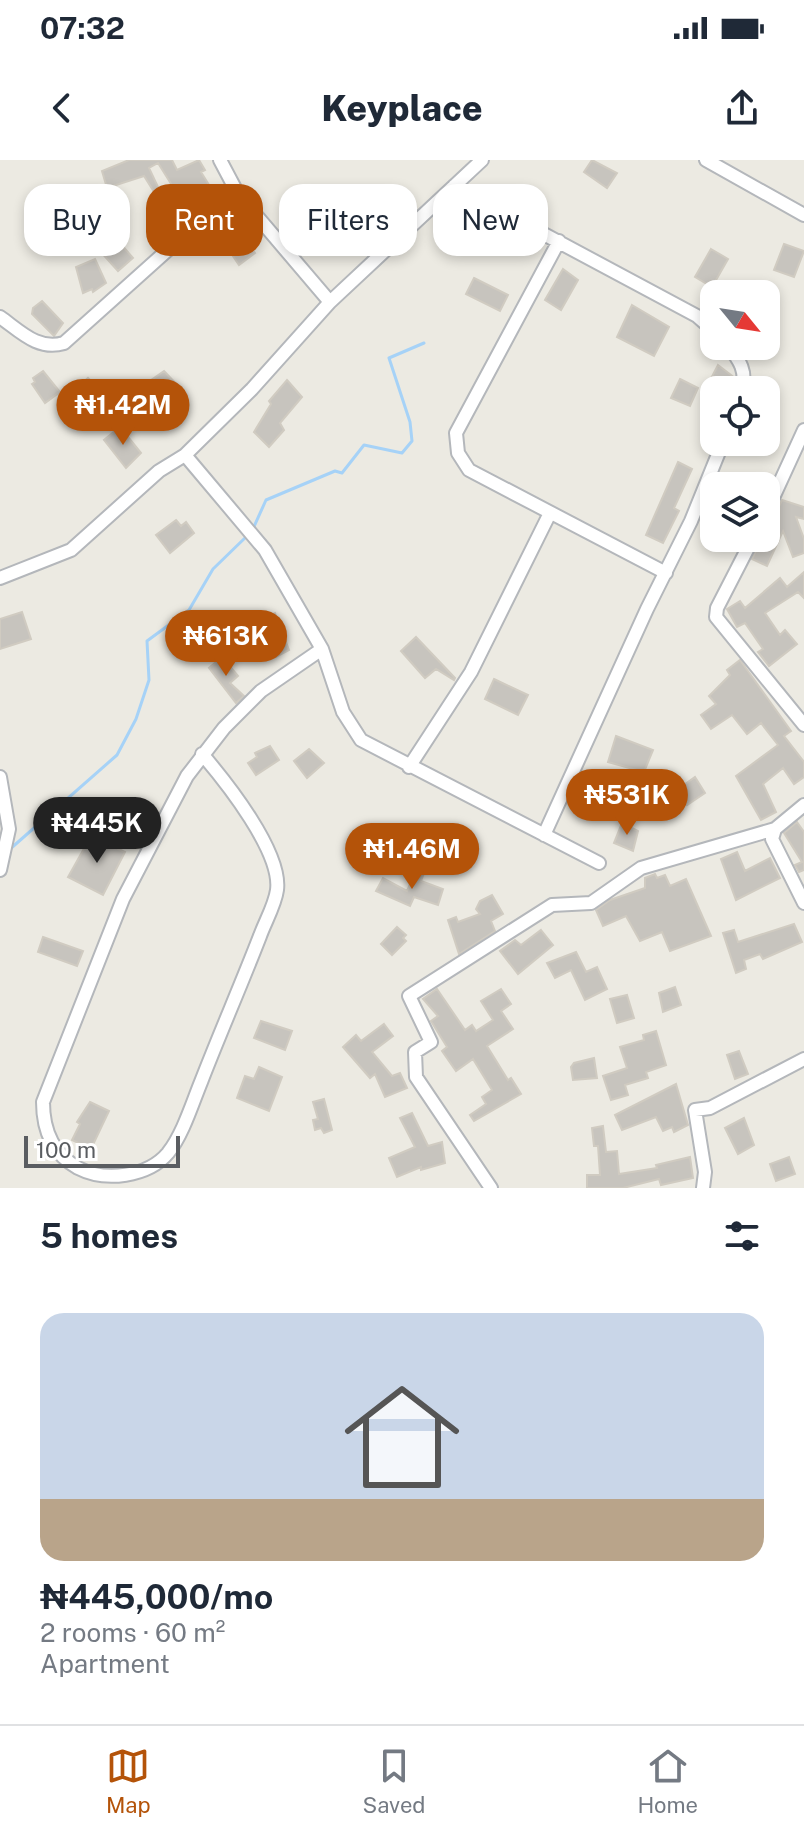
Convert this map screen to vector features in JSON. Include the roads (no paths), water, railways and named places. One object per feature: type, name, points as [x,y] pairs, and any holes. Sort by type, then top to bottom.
[{"type":"street","points":[[220,160],[233,184]]},
{"type":"street","points":[[456,184],[482,160]]},
{"type":"street","points":[[706,160],[804,215]]},
{"type":"street","points":[[0,578],[71,550],[159,471],[185,455],[252,389],[330,302],[433,206]]},
{"type":"street","points":[[263,223],[330,302]]},
{"type":"street","points":[[548,235],[700,319]]},
{"type":"street","points":[[559,241],[456,433],[458,453],[469,470],[666,573]]},
{"type":"street","points":[[0,317],[39,344],[53,347],[64,343],[161,256]]},
{"type":"street","points":[[780,482],[804,430]]},
{"type":"street","points":[[185,455],[265,550],[322,649],[350,727],[361,740],[599,863]]},
{"type":"street","points":[[544,835],[691,521],[717,456]]},
{"type":"street","points":[[409,767],[471,672],[550,513]]},
{"type":"street","points":[[746,552],[717,608],[716,617],[802,716]]},
{"type":"street","points":[[202,754],[228,786],[263,843],[277,889],[169,1153],[139,1172],[109,1176],[92,1174],[77,1167],[50,1141],[43,1122],[43,1102],[123,899],[165,813],[202,754],[261,691],[322,649]]},
{"type":"street","points":[[0,777],[9,829],[0,870]]},
{"type":"street","points":[[491,1188],[416,1077],[415,1052],[431,1042],[409,996],[552,905],[591,903],[641,868],[775,829],[804,805]]},
{"type":"street","points":[[775,829],[772,839],[804,903]]},
{"type":"street","points":[[703,1188],[705,1172],[695,1110],[710,1108],[804,1059]]},
{"type":"waterway","points":[[252,531],[266,500],[335,471],[342,473],[364,445],[402,453],[412,441],[410,422],[389,358],[424,343]]},
{"type":"waterway","points":[[9,850],[117,755],[136,719],[149,680],[147,641],[189,610],[213,569],[247,536]]}]
